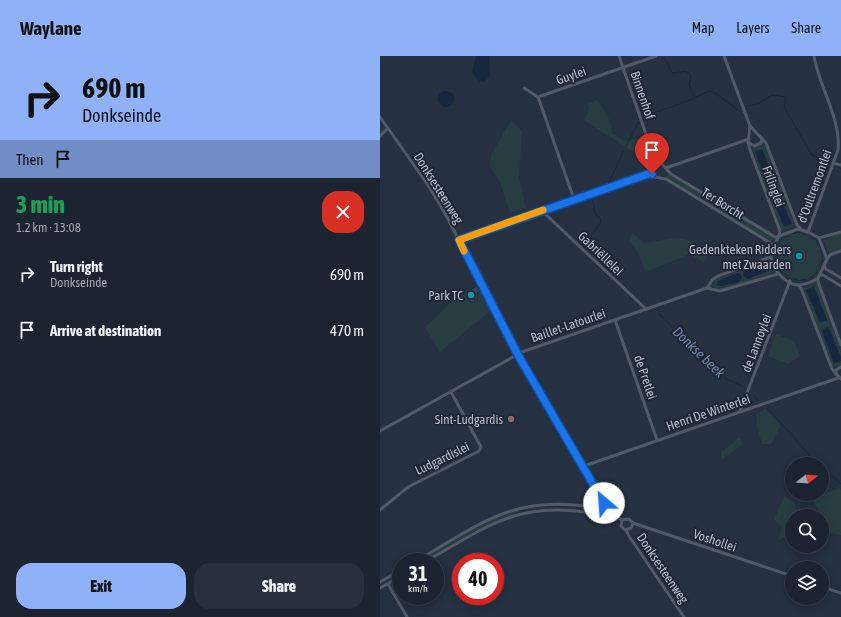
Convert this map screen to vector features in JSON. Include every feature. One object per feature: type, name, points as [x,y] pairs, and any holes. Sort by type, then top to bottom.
[{"type":"street","name":"Binnenhof","points":[[619,56],[656,163]]},
{"type":"street","name":"Guylei","points":[[538,97],[656,56]]},
{"type":"street","name":"Frilinglei","points":[[724,56],[750,126],[766,143],[796,225],[800,229]]},
{"type":"street","name":"d'Oultremontlei","points":[[808,232],[839,145],[839,129],[814,56]]},
{"type":"street","points":[[524,88],[538,97],[574,199]]},
{"type":"street","name":"Donksesteenweg","points":[[380,117],[430,188],[459,240],[518,355],[584,466],[604,503],[610,505],[610,512],[622,520]]},
{"type":"street","name":"Frilinglei","points":[[750,126],[748,141],[750,150],[780,231],[779,236]]},
{"type":"street","points":[[380,136],[388,128]]},
{"type":"street","points":[[666,168],[748,141],[754,146],[761,144],[762,138]]},
{"type":"street","points":[[651,166],[656,163],[662,164],[666,168]]},
{"type":"street","points":[[833,163],[841,165]]},
{"type":"street","points":[[647,164],[651,166]]},
{"type":"street","points":[[651,166],[651,173],[654,177],[660,178],[666,173],[666,168]]},
{"type":"street","name":"Ter Borcht","points":[[666,168],[678,178],[775,237],[779,236]]},
{"type":"street","points":[[459,240],[651,173]]},
{"type":"street","name":"Ter Borcht","points":[[660,178],[666,179],[772,244],[773,247]]},
{"type":"street","name":"Gabriëllelei","points":[[542,211],[646,309]]},
{"type":"street","points":[[827,259],[819,238],[800,229],[789,231],[779,236],[771,254],[773,265],[778,274],[801,288],[832,369],[840,379]]},
{"type":"street","points":[[819,238],[841,232]]},
{"type":"street","points":[[841,251],[830,255],[827,259],[819,276],[818,282],[841,345]]},
{"type":"street","name":"Baillet-Latourlei","points":[[707,288],[715,277],[768,258],[771,254]]},
{"type":"street","points":[[824,266],[826,269],[841,278]]},
{"type":"street","name":"Baillet-Latourlei","points":[[380,431],[522,352],[707,288],[720,291],[778,274]]},
{"type":"street","points":[[798,285],[822,275],[841,286]]},
{"type":"street","name":"de Lannoylei","points":[[740,411],[790,281]]},
{"type":"street","name":"de Pretlei","points":[[616,320],[657,440]]},
{"type":"street","points":[[836,374],[836,370],[841,367]]},
{"type":"street","name":"Henri De Winterlei","points":[[584,466],[740,411],[840,379]]},
{"type":"street","name":"Ludgardislei","points":[[380,510],[408,487],[479,451],[481,447],[451,392]]},
{"type":"street","points":[[430,553],[489,519],[520,508],[556,503],[597,508],[604,503]]},
{"type":"street","points":[[600,507],[600,513]]},
{"type":"street","points":[[520,508],[521,513]]},
{"type":"street","points":[[441,553],[491,524],[521,513],[558,508],[606,515],[610,512]]},
{"type":"street","name":"Donksesteenweg","points":[[622,520],[629,518],[632,523],[632,528],[626,530]]},
{"type":"street","name":"Donksesteenweg","points":[[622,520],[622,527],[626,530],[684,617]]},
{"type":"street","name":"Voshollei","points":[[632,523],[785,574]]},
{"type":"street","points":[[380,582],[392,575]]},
{"type":"street","points":[[380,588],[392,582]]},
{"type":"street","points":[[388,584],[407,617]]},
{"type":"street","points":[[829,589],[841,593]]},
{"type":"green space","points":[[598,100],[610,121],[612,133],[626,141],[642,137],[649,156],[646,160],[584,120],[589,109],[588,104]]},
{"type":"green space","points":[[511,120],[522,131],[519,177],[526,208],[510,213],[500,182],[490,167],[491,155]]},
{"type":"green space","points":[[762,145],[766,146],[795,225],[782,231],[752,150],[753,148]]},
{"type":"green space","points":[[667,174],[670,174],[774,238],[772,243],[666,178]]},
{"type":"green space","points":[[799,231],[817,240],[824,258],[816,276],[799,282],[780,273],[773,254],[781,237]]},
{"type":"green space","points":[[633,233],[643,243],[676,238],[693,241],[707,257],[703,262],[690,254],[646,272],[637,251],[629,240]]},
{"type":"green space","points":[[841,233],[841,250],[829,254],[824,240]]},
{"type":"green space","points":[[768,259],[773,272],[772,273],[734,287],[720,290],[713,287],[715,280]]},
{"type":"green space","points":[[816,282],[841,349],[841,366],[832,367],[803,288]]},
{"type":"green space","points":[[477,286],[490,311],[440,352],[425,327],[458,296]]},
{"type":"green space","points":[[776,334],[794,341],[800,356],[788,364],[768,356]]},
{"type":"green space","points":[[765,409],[781,426],[771,444],[762,444],[757,426],[756,414]]},
{"type":"green space","points":[[739,438],[744,444],[721,460],[721,452]]},
{"type":"green space","points":[[839,488],[841,490],[841,535],[829,533],[829,509],[818,509],[813,501],[829,501],[829,492]]},
{"type":"green space","points":[[784,496],[785,501],[794,502],[796,509],[785,509],[785,536],[778,541],[782,526],[774,520]]},
{"type":"green space","points":[[519,510],[518,512],[488,525],[439,553],[432,553],[490,520]]},
{"type":"water","points":[[476,56],[489,56],[490,75],[485,82],[479,81],[472,72]]},
{"type":"water","points":[[446,91],[453,96],[454,99],[449,106],[446,107],[439,102],[438,99],[443,92]]},
{"type":"water","points":[[762,149],[776,183],[769,188],[755,152]]},
{"type":"water","points":[[778,191],[791,222],[791,224],[784,227],[771,195],[771,193]]},
{"type":"water","points":[[765,264],[770,267],[767,271],[748,279],[743,276],[744,271]]},
{"type":"water","points":[[737,273],[742,277],[739,282],[722,286],[716,285],[718,281]]},
{"type":"water","points":[[814,286],[827,320],[820,323],[806,290]]},
{"type":"water","points":[[828,326],[841,357],[841,361],[834,364],[822,331]]},
{"type":"building","name":"Park TC","points":[[477,286],[480,292],[475,294],[475,301],[471,303],[465,293]]},
{"type":"waterway","points":[[662,57],[667,62],[672,73],[687,72],[691,76],[689,84],[694,98],[709,91],[715,93],[738,110]]},
{"type":"waterway","points":[[747,106],[758,104],[772,95],[786,97],[784,107],[812,155],[828,161]]},
{"type":"waterway","name":"Donkse beek","points":[[643,117],[693,99]]},
{"type":"waterway","name":"Donkse beek","points":[[626,146],[639,122]]},
{"type":"waterway","name":"Donkse beek","points":[[609,183],[623,152]]},
{"type":"waterway","name":"Donkse beek","points":[[607,192],[612,190]]},
{"type":"waterway","name":"Donkse beek","points":[[598,256],[587,247],[586,244],[601,222],[600,218],[595,213],[592,197],[603,193]]},
{"type":"waterway","points":[[792,234],[799,232],[807,236]]},
{"type":"waterway","points":[[779,244],[782,238],[789,236]]},
{"type":"waterway","points":[[810,237],[816,240],[819,247]]},
{"type":"waterway","points":[[777,248],[775,254],[777,263]]},
{"type":"waterway","points":[[819,266],[823,258],[820,251]]},
{"type":"waterway","name":"Donkse beek","points":[[603,262],[606,265]]},
{"type":"waterway","points":[[778,267],[781,272],[789,276]]},
{"type":"waterway","name":"Donkse beek","points":[[611,270],[622,280]]},
{"type":"waterway","points":[[809,278],[815,275],[818,270]]},
{"type":"waterway","points":[[793,278],[799,281],[805,279]]},
{"type":"waterway","name":"Donkse beek","points":[[628,285],[638,295]]},
{"type":"waterway","name":"Donkse beek","points":[[642,298],[647,303]]},
{"type":"waterway","name":"Donkse beek","points":[[658,313],[726,379],[742,386]]},
{"type":"waterway","name":"Donkse beek","points":[[754,395],[758,401]]},
{"type":"waterway","name":"Donkse beek","points":[[766,407],[790,433]]},
{"type":"waterway","name":"Donkse beek","points":[[791,434],[811,457]]},
{"type":"waterway","name":"Donkse beek","points":[[831,475],[841,484]]},
{"type":"slow traffic","points":[[464,251],[459,240],[543,210]]},
{"type":"place","name":"Gedenkteken Ridders met Zwaarden","points":[[799,256]]},
{"type":"place","name":"Park TC","points":[[471,295]]},
{"type":"place","name":"Sint-Ludgardis","points":[[511,419]]},
{"type":"route","points":[[604,503],[518,355],[459,240],[651,173],[652,174]]}]
